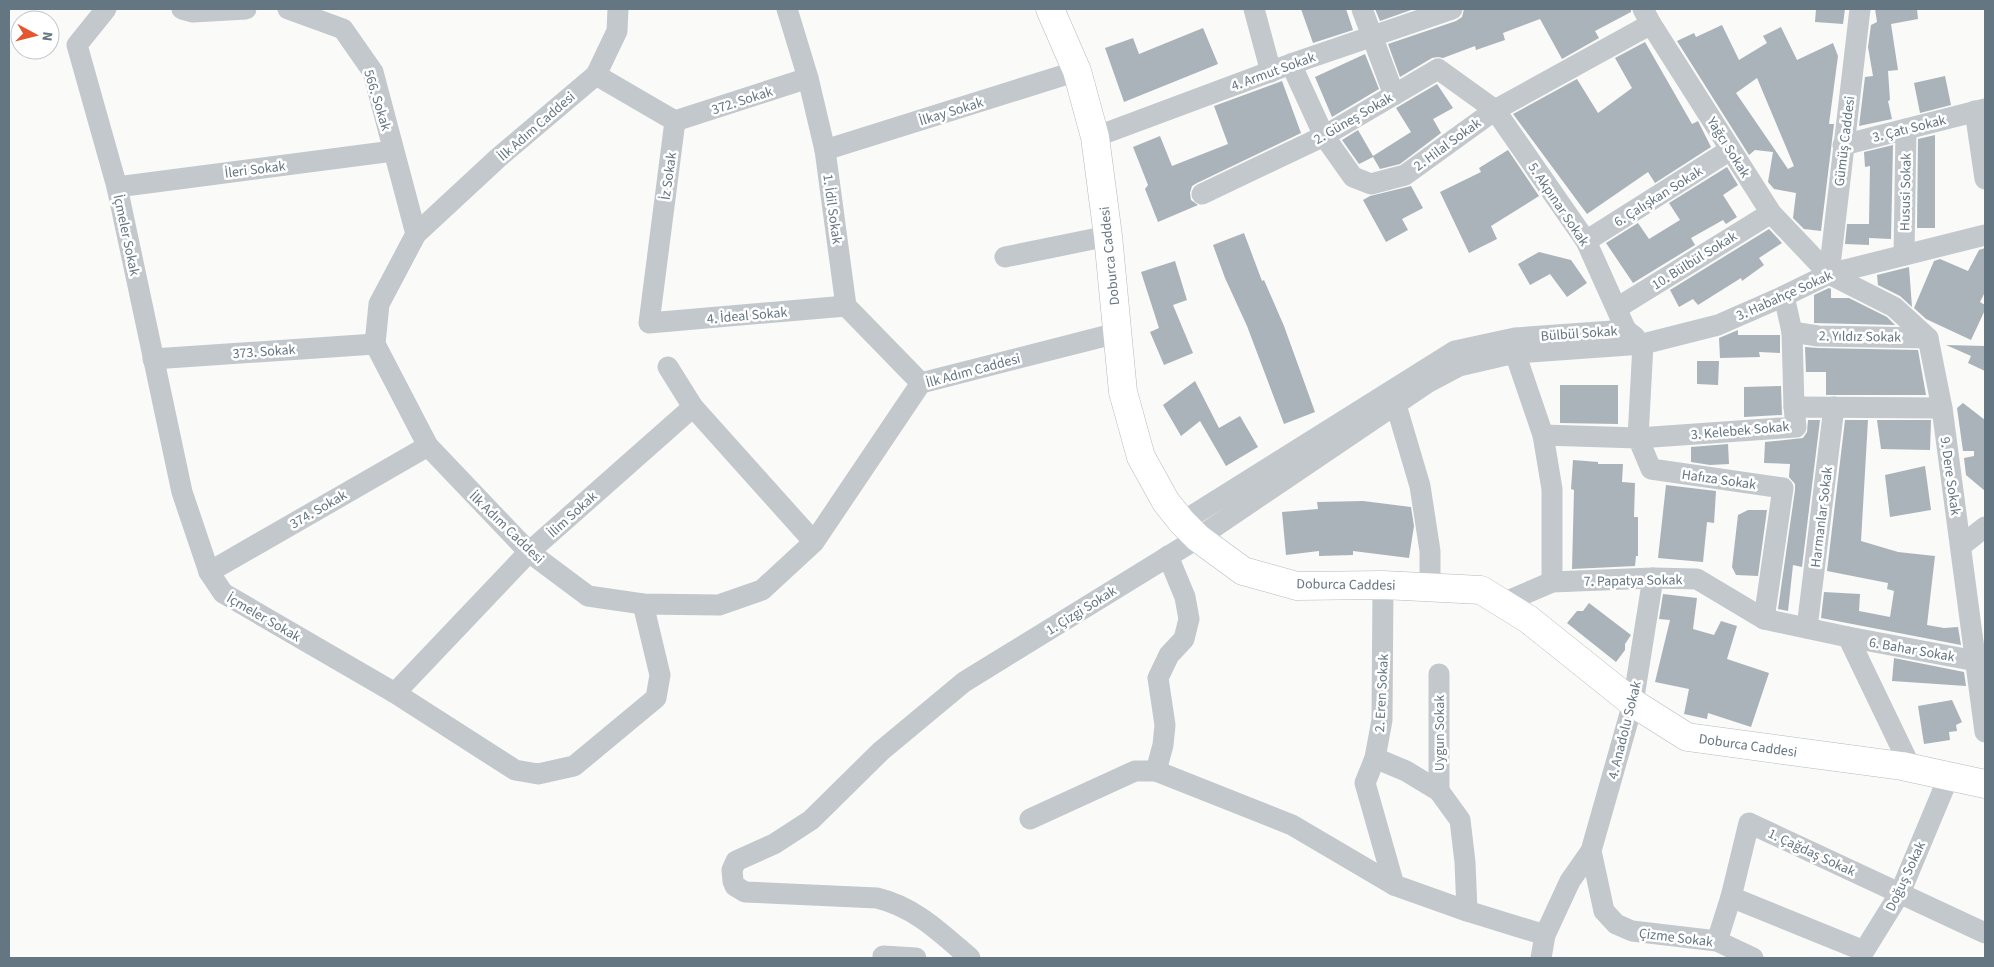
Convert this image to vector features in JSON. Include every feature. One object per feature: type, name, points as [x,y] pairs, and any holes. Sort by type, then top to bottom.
[{"type":"main road","name":"Doburca Caddesi","points":[[1050,9],[1077,71],[1095,137],[1108,236],[1123,392],[1141,457],[1166,502],[1190,530],[1243,571],[1297,586],[1430,586],[1482,590],[1528,619],[1633,703],[1687,737],[1911,768],[1985,784]]},
{"type":"street","name":"İçmeler Sokak","points":[[106,9],[77,45],[117,187],[182,492],[209,572],[223,593],[395,693],[515,770],[538,774],[574,766],[656,698],[660,674],[643,604]]},
{"type":"street","points":[[182,9],[193,12],[246,9]]},
{"type":"street","name":"566. Sokak","points":[[288,9],[343,30],[373,72],[416,234]]},
{"type":"street","name":"İlk Adım Caddesi","points":[[618,9],[617,31],[596,75],[498,158],[416,234],[379,304],[375,344],[428,446],[529,552],[588,596],[643,604],[719,606],[762,590],[814,542],[921,383],[1117,333]]},
{"type":"street","name":"1. İdil Sokak","points":[[787,9],[808,78],[825,150],[846,306]]},
{"type":"street","points":[[1254,9],[1270,72]]},
{"type":"street","points":[[1362,9],[1394,95]]},
{"type":"street","name":"4. Armut Sokak","points":[[1095,137],[1291,64],[1452,9]]},
{"type":"street","name":"Gümüş Caddesi","points":[[1829,274],[1860,9]]},
{"type":"street","name":"2. Hilal Sokak","points":[[1291,64],[1324,136],[1352,177],[1371,184],[1405,175],[1495,110],[1647,16]]},
{"type":"street","name":"Yağcı Sokak","points":[[1647,16],[1771,213],[1829,274]]},
{"type":"street","name":"2. Güneş Sokak","points":[[1202,194],[1324,136],[1438,69],[1495,110]]},
{"type":"street","name":"İlkay Sokak","points":[[825,150],[1077,71]]},
{"type":"street","points":[[596,75],[675,121]]},
{"type":"street","name":"372. Sokak","points":[[675,121],[808,78]]},
{"type":"street","name":"5. Akpınar Sokak","points":[[1495,110],[1586,241],[1626,330]]},
{"type":"street","name":"3. Çatı Sokak","points":[[1843,145],[1980,110],[1985,179]]},
{"type":"street","name":"İz Sokak","points":[[648,323],[675,121]]},
{"type":"street","name":"Hususi Sokak","points":[[1904,255],[1906,129]]},
{"type":"street","name":"6. Çalışkan Sokak","points":[[1586,241],[1730,150]]},
{"type":"street","name":"İleri Sokak","points":[[117,187],[394,152]]},
{"type":"street","name":"10. Bülbül Sokak","points":[[1617,308],[1771,213]]},
{"type":"street","name":"3. Habahçe Sokak","points":[[1643,344],[1718,324],[1784,296],[1829,274],[1985,235]]},
{"type":"street","points":[[1005,257],[1108,236]]},
{"type":"street","points":[[1829,274],[1894,307],[1928,338]]},
{"type":"street","points":[[1784,296],[1792,332],[1794,407]]},
{"type":"street","points":[[846,306],[921,383]]},
{"type":"street","name":"4. İdeal Sokak","points":[[648,323],[846,306]]},
{"type":"street","name":"Bülbül Sokak","points":[[1190,530],[1391,399],[1455,351],[1514,338],[1626,330],[1643,344]]},
{"type":"street","name":"2. Yıldız Sokak","points":[[1792,332],[1818,336],[1928,338]]},
{"type":"street","name":"9. Dere Sokak","points":[[1928,338],[1942,408],[1984,718]]},
{"type":"street","name":"373. Sokak","points":[[153,359],[375,344]]},
{"type":"street","points":[[1543,435],[1638,438],[1643,344]]},
{"type":"street","name":"Bülbül Sokak","points":[[1391,399],[1427,384],[1459,366],[1514,353],[1643,344]]},
{"type":"street","points":[[1514,353],[1543,435],[1552,489],[1552,582]]},
{"type":"street","points":[[668,367],[693,406],[814,542]]},
{"type":"street","points":[[1391,399],[1420,486],[1430,551],[1430,586]]},
{"type":"street","name":"İlim Sokak","points":[[395,693],[529,552],[693,406]]},
{"type":"street","name":"Harmanlar Sokak","points":[[1807,628],[1834,406]]},
{"type":"street","name":"3. Kelebek Sokak","points":[[1638,438],[1796,427],[1794,407],[1942,408]]},
{"type":"street","name":"Hafıza Sokak","points":[[1638,438],[1651,469],[1783,488],[1764,619]]},
{"type":"street","name":"374. Sokak","points":[[209,572],[428,446]]},
{"type":"street","points":[[1961,546],[1985,527]]},
{"type":"street","name":"1. Çizgi Sokak","points":[[970,958],[925,919],[891,901],[877,898],[745,892],[735,886],[731,876],[733,865],[740,857],[774,844],[811,820],[881,751],[964,682],[1168,556],[1190,530]]},
{"type":"street","points":[[1156,771],[1163,745],[1165,725],[1158,678],[1169,655],[1184,639],[1189,619],[1184,597],[1168,556]]},
{"type":"street","name":"7. Papatya Sokak","points":[[1504,603],[1552,582],[1653,578],[1698,579],[1764,619],[1848,637]]},
{"type":"street","name":"4. Anadolu Sokak","points":[[1591,851],[1633,703],[1653,578]]},
{"type":"street","name":"2. Eren Sokak","points":[[1383,585],[1382,720],[1374,758],[1365,783],[1394,885]]},
{"type":"street","points":[[1848,637],[1911,768]]},
{"type":"street","name":"6. Bahar Sokak","points":[[1848,637],[1976,661]]},
{"type":"street","name":"Uygun Sokak","points":[[1439,674],[1439,791]]},
{"type":"street","points":[[1374,758],[1406,771],[1439,791],[1460,820],[1465,862],[1467,911]]},
{"type":"street","points":[[1030,819],[1135,771],[1156,771],[1292,825],[1394,885],[1467,911],[1545,935]]},
{"type":"street","name":"Doğuş Sokak","points":[[1731,897],[1864,951],[1900,892],[1949,776]]},
{"type":"street","name":"1. Çağdaş Sokak","points":[[1717,941],[1731,897],[1749,823],[1985,933]]},
{"type":"street","points":[[1542,958],[1545,935],[1570,881],[1591,851]]},
{"type":"street","name":"Çizme Sokak","points":[[1591,851],[1604,911],[1616,924],[1632,931],[1717,941],[1753,958]]},
{"type":"street","points":[[883,956],[916,958]]},
{"type":"building","points":[[1301,9],[1346,9],[1353,30],[1313,43]]},
{"type":"building","points":[[1375,9],[1414,9],[1380,21]]},
{"type":"building","points":[[1464,9],[1631,9],[1631,12],[1595,31],[1599,38],[1562,59],[1540,19],[1503,33],[1505,40],[1476,50],[1475,46],[1443,58],[1432,58],[1400,77],[1388,44],[1456,21],[1462,17]]},
{"type":"building","points":[[1816,9],[1845,9],[1843,24],[1815,22]]},
{"type":"building","points":[[1875,9],[1917,9],[1918,19],[1891,24],[1898,70],[1888,71],[1890,100],[1888,101],[1892,119],[1859,126],[1865,77],[1873,76],[1868,47],[1871,25],[1877,22]]},
{"type":"building","points":[[1722,25],[1739,60],[1767,43],[1763,36],[1781,27],[1797,60],[1833,43],[1838,56],[1829,124],[1834,124],[1821,231],[1804,229],[1793,218],[1796,193],[1774,189],[1768,182],[1773,152],[1755,150],[1749,155],[1677,41],[1694,33],[1696,37]],"holes":[[[1757,78],[1794,166],[1788,169],[1736,93]]]},
{"type":"building","points":[[1203,28],[1218,64],[1124,102],[1105,48],[1133,38],[1139,54]]},
{"type":"building","points":[[1645,42],[1692,124],[1698,121],[1711,147],[1655,183],[1648,172],[1587,214],[1513,114],[1577,79],[1598,113],[1632,88],[1615,58]]},
{"type":"building","points":[[1365,54],[1379,89],[1332,117],[1315,77]]},
{"type":"building","points":[[1945,76],[1951,105],[1920,113],[1914,83]]},
{"type":"building","points":[[1282,81],[1301,133],[1192,186],[1191,200],[1198,205],[1158,222],[1145,189],[1148,185],[1133,147],[1160,136],[1172,166],[1228,144],[1214,106]]},
{"type":"building","points":[[1437,84],[1453,108],[1433,119],[1441,133],[1400,164],[1380,169],[1373,157],[1359,164],[1342,140],[1358,130],[1373,156],[1411,132],[1396,108]]},
{"type":"building","points":[[1935,135],[1935,228],[1917,228],[1918,139]]},
{"type":"building","points":[[1893,145],[1891,239],[1869,238],[1869,245],[1845,244],[1847,224],[1869,224],[1870,166],[1865,167],[1864,152]]},
{"type":"building","points":[[1508,150],[1539,196],[1491,226],[1497,239],[1469,253],[1440,192],[1481,172],[1479,168]]},
{"type":"building","points":[[1727,167],[1738,185],[1723,195],[1737,217],[1726,224],[1723,220],[1691,238],[1695,245],[1633,283],[1606,243],[1638,223],[1649,239],[1680,220],[1669,203]]},
{"type":"building","points":[[1411,186],[1423,208],[1402,219],[1408,230],[1386,242],[1363,200],[1370,196]]},
{"type":"building","points":[[1769,229],[1782,243],[1759,258],[1764,265],[1742,281],[1741,278],[1698,305],[1693,299],[1679,307],[1670,290]]},
{"type":"building","points":[[1244,233],[1262,281],[1264,280],[1284,326],[1315,412],[1284,424],[1247,326],[1225,278],[1213,245]]},
{"type":"building","points":[[1985,248],[1985,292],[1980,302],[1985,305],[1985,310],[1971,340],[1926,319],[1914,308],[1934,261],[1940,259],[1968,271],[1979,250]]},
{"type":"building","points":[[1539,252],[1571,260],[1587,283],[1567,297],[1550,274],[1530,285],[1518,264]]},
{"type":"building","points":[[1175,261],[1187,300],[1173,305],[1193,353],[1164,365],[1150,332],[1159,328],[1141,272]]},
{"type":"building","points":[[1909,267],[1912,307],[1900,296],[1878,285],[1877,275]]},
{"type":"building","points":[[1829,288],[1831,289],[1831,298],[1849,298],[1887,317],[1895,325],[1814,323],[1814,295]]},
{"type":"building","points":[[1738,330],[1738,335],[1780,335],[1780,353],[1759,352],[1760,357],[1720,358],[1719,338]]},
{"type":"building","points":[[1946,345],[1985,346],[1985,371],[1968,363],[1971,356]]},
{"type":"building","points":[[1805,347],[1918,350],[1926,395],[1826,395],[1826,372],[1806,372]]},
{"type":"building","points":[[1697,361],[1719,361],[1718,385],[1697,384]]},
{"type":"building","points":[[1195,381],[1219,428],[1240,416],[1258,447],[1226,466],[1200,421],[1181,436],[1163,405]]},
{"type":"building","points":[[1560,385],[1618,385],[1618,424],[1560,423]]},
{"type":"building","points":[[1781,386],[1782,415],[1744,417],[1744,387]]},
{"type":"building","points":[[1963,403],[1985,420],[1985,491],[1966,475],[1964,458],[1974,456],[1974,451],[1963,451],[1957,408]]},
{"type":"building","points":[[1808,420],[1820,420],[1802,567],[1793,565],[1788,611],[1778,609],[1795,484],[1789,477],[1790,464],[1764,463],[1765,442],[1803,438],[1807,432]]},
{"type":"building","points":[[1845,420],[1868,420],[1861,541],[1898,552],[1935,556],[1927,625],[1944,628],[1958,627],[1961,645],[1821,618],[1824,592],[1860,594],[1859,611],[1890,617],[1894,591],[1887,589],[1888,583],[1827,571]]},
{"type":"building","points":[[1877,420],[1931,420],[1930,450],[1881,449]]},
{"type":"building","points":[[1728,444],[1729,464],[1710,465],[1691,462],[1691,447]]},
{"type":"building","points":[[1573,460],[1598,462],[1598,464],[1623,464],[1622,482],[1635,483],[1634,517],[1638,517],[1638,556],[1636,556],[1635,566],[1572,569],[1574,490],[1571,489]]},
{"type":"building","points":[[1925,466],[1931,510],[1890,517],[1885,475]]},
{"type":"building","points":[[1666,485],[1716,491],[1714,523],[1707,522],[1703,562],[1658,558]]},
{"type":"building","points":[[1363,501],[1411,507],[1414,526],[1409,558],[1353,551],[1353,555],[1319,556],[1319,551],[1286,555],[1282,512],[1318,509],[1317,502]]},
{"type":"building","points":[[1748,510],[1767,510],[1758,576],[1736,575],[1732,567],[1738,515]]},
{"type":"building","points":[[1663,594],[1697,598],[1693,629],[1714,635],[1721,621],[1737,626],[1727,659],[1769,673],[1751,727],[1708,713],[1707,719],[1684,714],[1689,689],[1655,682],[1670,620],[1659,619]]},
{"type":"building","points":[[1589,603],[1631,635],[1625,644],[1625,650],[1616,662],[1567,623],[1577,611],[1583,611]]},
{"type":"building","points":[[1894,658],[1964,672],[1966,686],[1892,681]]},
{"type":"building","points":[[1952,700],[1962,722],[1956,725],[1957,731],[1949,732],[1950,740],[1924,744],[1918,706]]}]
